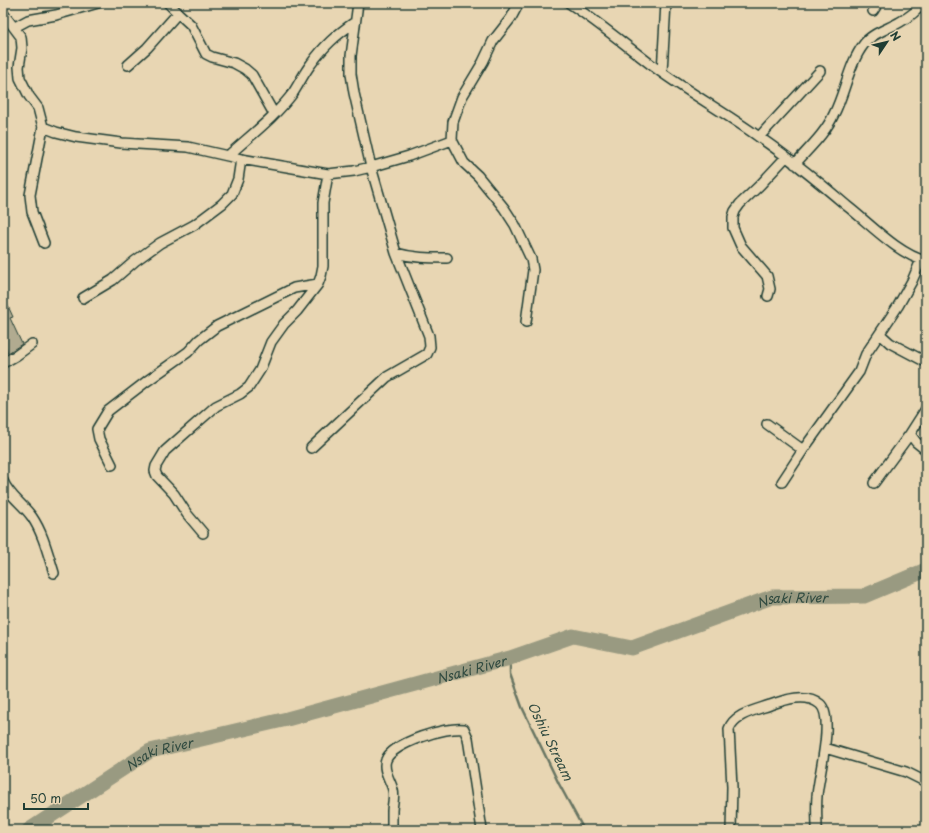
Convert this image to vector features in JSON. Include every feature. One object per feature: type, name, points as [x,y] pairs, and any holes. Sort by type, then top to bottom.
[{"type":"street","points":[[14,27],[28,20],[56,15],[98,3]]},
{"type":"street","points":[[168,3],[191,25],[206,54],[234,63],[252,75],[274,114]]},
{"type":"street","points":[[311,448],[388,377],[427,354],[430,347],[429,336],[396,253],[372,167],[351,74],[351,56],[358,3]]},
{"type":"street","points":[[519,3],[493,42],[462,97],[453,122],[452,140],[464,163],[478,176],[504,208],[515,225],[531,259],[533,270],[526,322]]},
{"type":"street","points":[[569,3],[662,72],[759,137],[786,157],[888,240],[905,252],[924,260],[880,334],[866,354],[858,372],[782,482]]},
{"type":"street","points":[[662,72],[666,3]]},
{"type":"street","points":[[795,164],[824,132],[834,114],[857,56],[864,44],[873,36],[901,22],[913,14],[923,3]]},
{"type":"street","points":[[3,13],[21,37],[22,48],[19,67],[20,78],[29,96],[38,108],[43,127],[30,195],[32,212],[44,243]]},
{"type":"street","points":[[128,65],[147,48],[178,14]]},
{"type":"street","points":[[229,156],[274,114],[293,93],[310,64],[335,36],[355,22]]},
{"type":"street","points":[[759,137],[820,71]]},
{"type":"street","points":[[43,127],[76,137],[121,143],[188,147],[241,159],[328,174],[372,167],[409,156],[452,140]]},
{"type":"street","points":[[768,296],[770,289],[767,276],[741,246],[733,228],[733,217],[740,204],[786,157]]},
{"type":"street","points":[[83,298],[108,284],[135,260],[160,243],[194,225],[222,204],[232,194],[238,178],[241,159]]},
{"type":"street","points":[[203,533],[187,514],[174,494],[158,476],[155,471],[156,466],[165,452],[174,443],[216,406],[240,394],[249,387],[260,370],[271,342],[284,324],[297,311],[318,284],[323,266],[323,203],[328,174]]},
{"type":"street","points":[[396,253],[409,257],[447,258]]},
{"type":"street","points":[[112,465],[99,440],[97,429],[108,411],[188,352],[199,340],[217,326],[294,288],[318,284]]},
{"type":"street","points":[[880,334],[890,343],[926,362]]},
{"type":"street","points":[[3,363],[32,344]]},
{"type":"street","points":[[874,483],[910,434],[926,409]]},
{"type":"street","points":[[767,424],[803,450]]},
{"type":"street","points":[[910,434],[916,442],[926,450]]},
{"type":"street","points":[[3,481],[11,495],[32,516],[40,531],[54,573]]},
{"type":"street","points":[[731,830],[732,787],[729,729],[731,724],[738,718],[786,700],[798,698],[814,700],[825,712],[825,748],[816,797],[817,830]]},
{"type":"street","points":[[392,830],[394,796],[393,788],[385,766],[386,760],[394,750],[410,742],[442,731],[457,728],[464,729],[468,738],[482,830]]},
{"type":"street","points":[[825,748],[906,772],[926,782]]},
{"type":"building","points":[[3,295],[13,317],[10,318],[22,344],[8,353],[3,340]]},
{"type":"waterway","name":"Nsaki River","points":[[29,830],[150,751],[287,719],[510,658],[573,636],[632,648],[772,597],[864,596],[926,570]]},
{"type":"waterway","name":"Oshiu Stream","points":[[510,658],[510,674],[522,707],[559,784],[584,830]]}]
